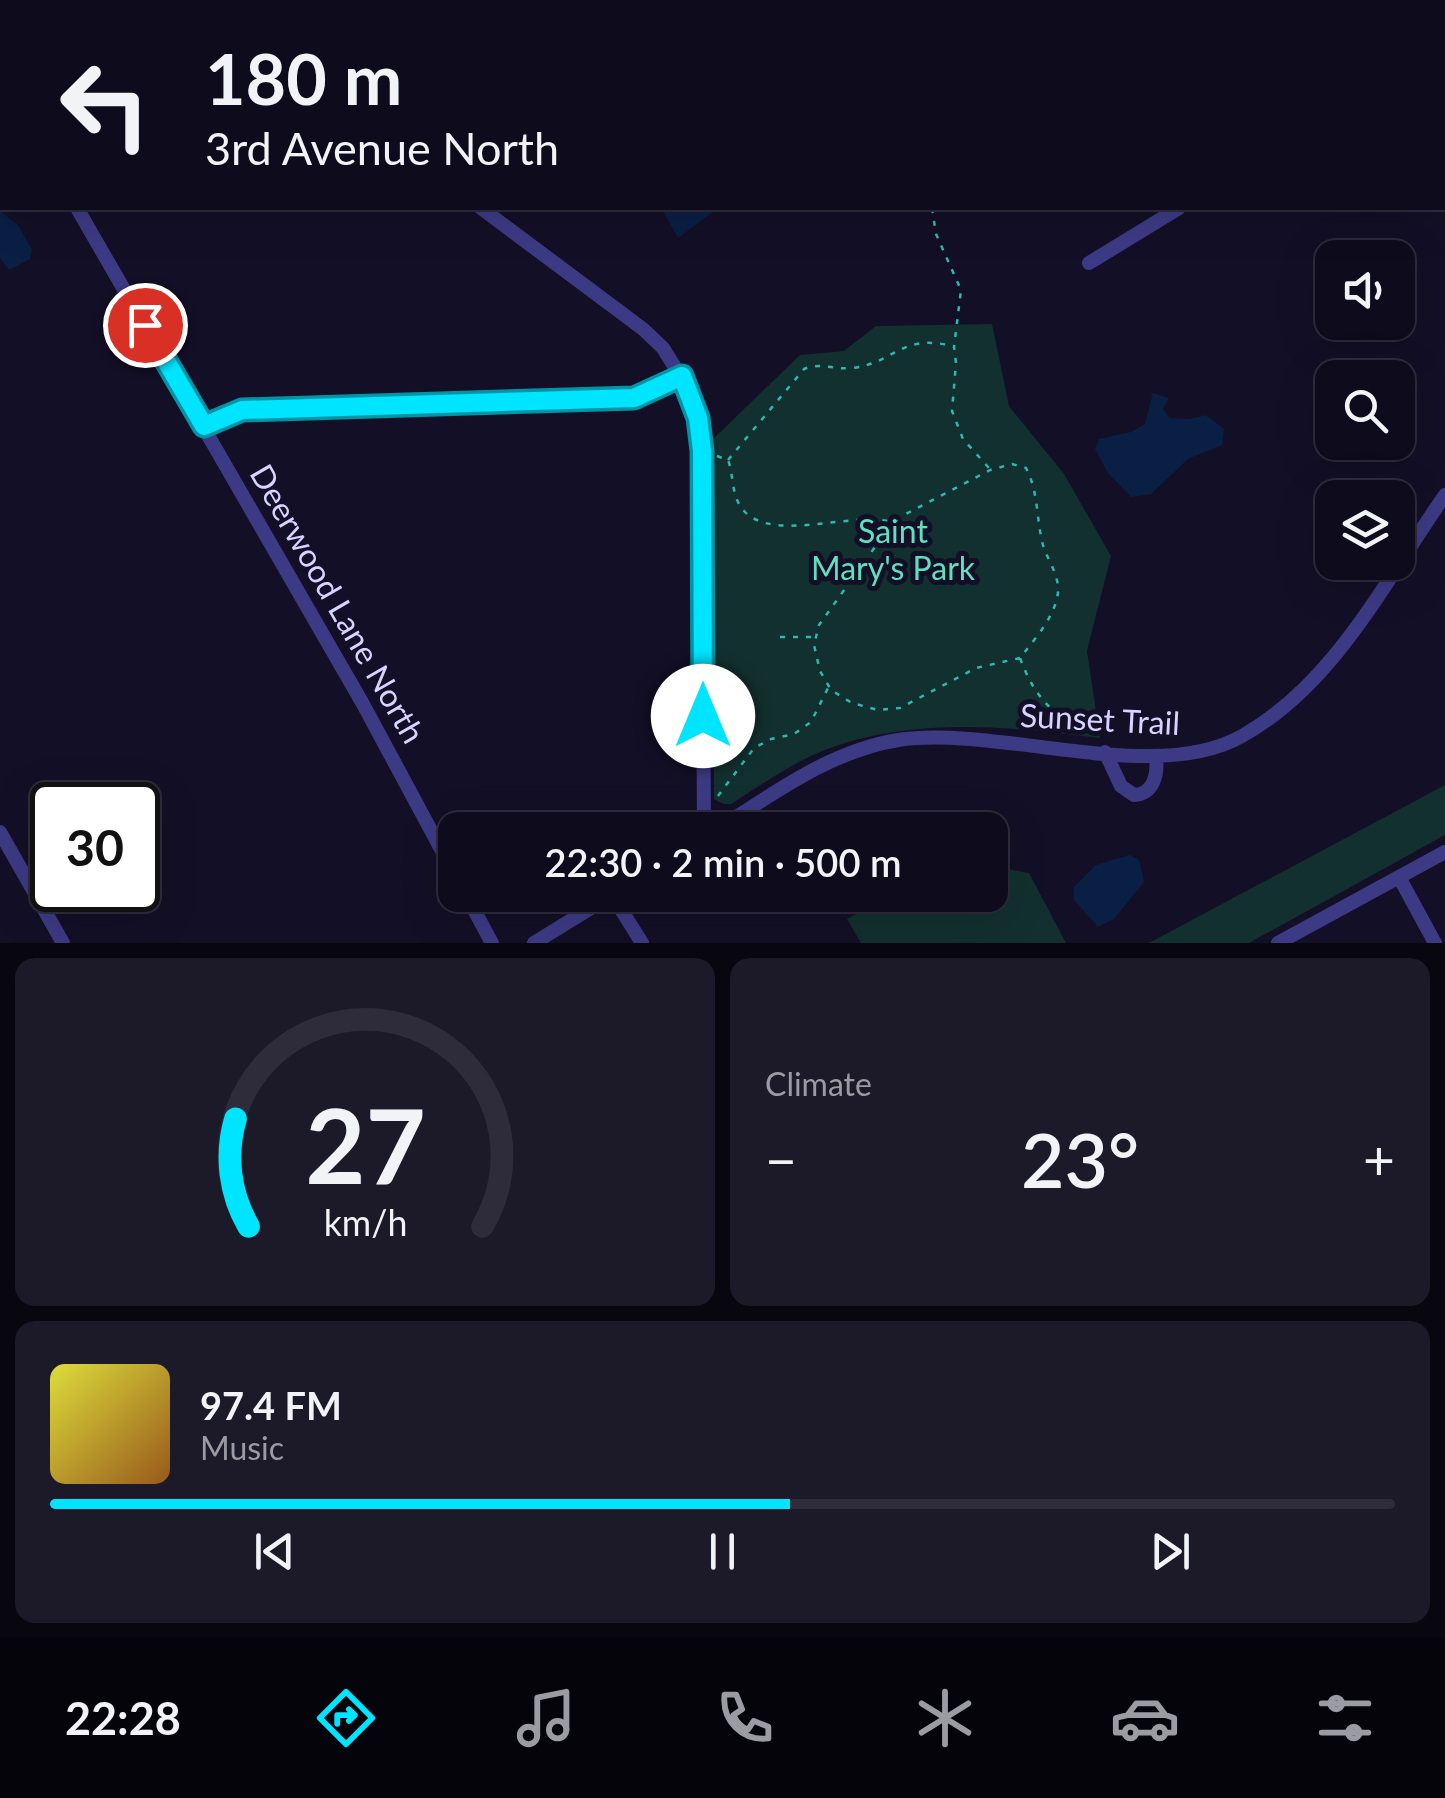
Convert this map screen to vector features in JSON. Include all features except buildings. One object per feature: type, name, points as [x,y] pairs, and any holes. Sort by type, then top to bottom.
[{"type":"street","name":"Deerwood Lane North","points":[[78,210],[363,704],[438,843]]},
{"type":"street","points":[[484,210],[662,348],[682,376],[698,418],[702,451],[704,812]]},
{"type":"street","points":[[1089,263],[1176,210]]},
{"type":"street","points":[[204,426],[242,410],[634,398],[682,376]]},
{"type":"street","name":"Sunset Trail","points":[[745,812],[822,765],[897,740],[935,738],[1156,757],[1226,744],[1275,714],[1303,689],[1364,616],[1445,495]]},
{"type":"street","points":[[1106,752],[1121,786],[1134,795],[1150,790],[1156,757]]},
{"type":"street","points":[[0,832],[62,943]]},
{"type":"street","points":[[1278,943],[1445,852]]},
{"type":"street","points":[[1399,877],[1435,943]]},
{"type":"street","points":[[475,912],[492,943]]},
{"type":"street","points":[[534,943],[584,912]]},
{"type":"street","points":[[623,912],[642,943]]},
{"type":"path","points":[[932,210],[936,234],[961,290],[952,411],[963,439],[990,470]]},
{"type":"path","points":[[896,523],[878,516],[824,523],[776,524],[754,519],[742,510],[733,489],[728,460],[804,369],[817,364],[855,368],[930,340],[954,347]]},
{"type":"path","points":[[702,451],[728,460]]},
{"type":"path","points":[[1012,464],[1026,468],[1034,483],[1044,545],[1056,576],[1058,596],[1043,628],[1020,658],[976,668],[900,708],[878,710],[852,703],[829,686],[820,671],[814,645],[820,625],[904,515],[990,470],[1012,464]]},
{"type":"path","points":[[780,637],[816,637]]},
{"type":"path","points":[[1020,658],[1031,688],[1084,740]]},
{"type":"path","points":[[718,796],[754,748],[794,734],[810,722],[829,686]]},
{"type":"green space","name":"Saint Mary's Park","points":[[992,324],[1009,406],[1064,474],[1111,556],[1087,651],[1100,738],[999,728],[899,731],[820,752],[731,804],[714,799],[712,440],[800,355],[844,351],[876,326]]},
{"type":"green space","points":[[1445,785],[1445,835],[1249,943],[1149,943]]},
{"type":"green space","points":[[1008,869],[1029,873],[1066,943],[861,943],[847,919],[860,912],[1008,912]]},
{"type":"water","points":[[662,210],[715,210],[678,238]]},
{"type":"water","points":[[0,211],[18,225],[32,250],[30,259],[9,270],[0,258]]},
{"type":"water","points":[[1153,393],[1169,398],[1163,409],[1170,418],[1206,415],[1224,429],[1222,445],[1188,459],[1151,494],[1131,497],[1108,473],[1095,449],[1099,439],[1131,432],[1145,424]]},
{"type":"water","points":[[1130,855],[1139,860],[1144,882],[1114,919],[1098,927],[1074,900],[1074,887],[1096,865]]},
{"type":"route","points":[[145,325],[204,426],[242,410],[634,398],[682,376],[698,418],[702,451],[703,716]]}]
